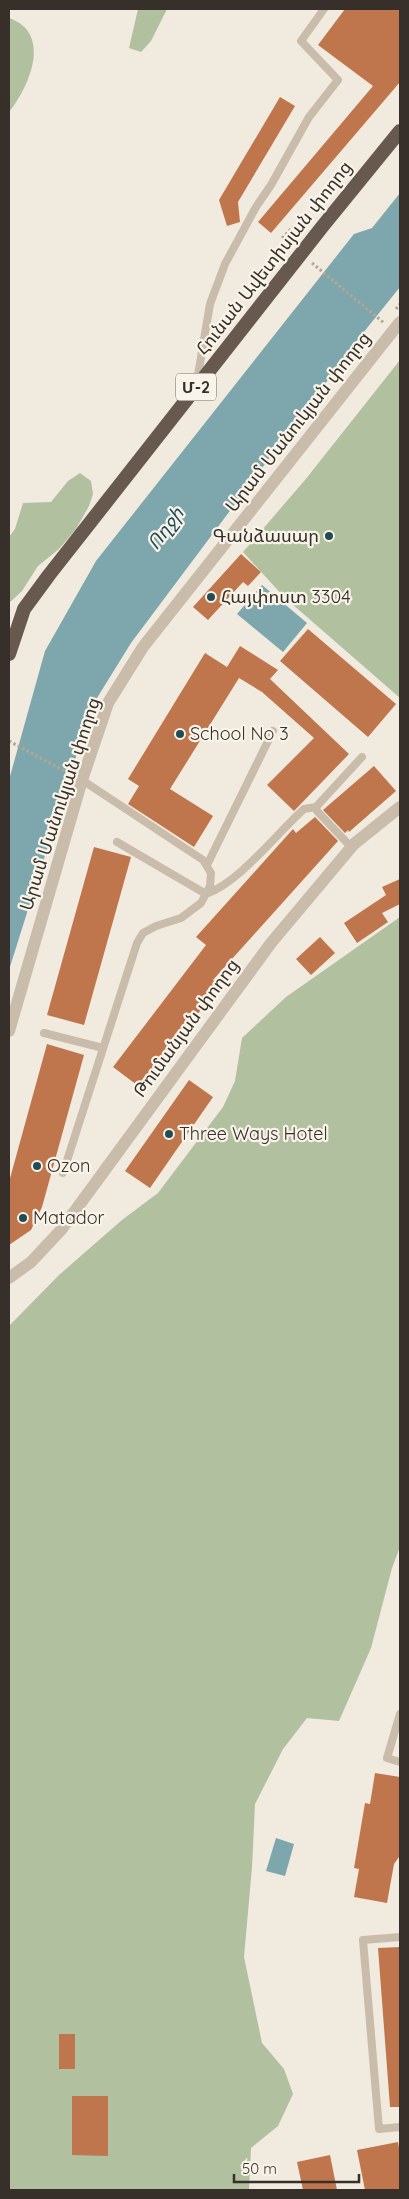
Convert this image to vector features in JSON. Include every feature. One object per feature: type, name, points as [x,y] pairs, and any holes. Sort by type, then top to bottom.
[{"type":"highway","name":"Հունան Ավետիսյան փողոց","points":[[9,654],[24,609],[197,386],[400,131]]},
{"type":"street","name":"Արամ Մանուկյան փողոց","points":[[9,1031],[79,779],[108,703],[143,648],[400,322]]},
{"type":"street","name":"Թումանյան փողոց","points":[[9,1278],[31,1262],[61,1230],[271,943],[352,847],[400,807]]},
{"type":"lane","points":[[197,386],[210,304],[225,264],[309,117],[338,80],[301,41],[324,9]]},
{"type":"lane","points":[[207,866],[273,731]]},
{"type":"lane","points":[[206,894],[219,889],[304,809],[316,807],[362,757]]},
{"type":"lane","points":[[63,1173],[133,952],[143,933],[156,926],[181,918],[201,903],[210,886],[210,873],[204,860],[79,779]]},
{"type":"lane","points":[[316,807],[317,811],[352,847]]},
{"type":"lane","points":[[117,842],[206,894]]},
{"type":"lane","points":[[44,1033],[103,1048]]},
{"type":"lane","points":[[400,1714],[387,1758],[400,1762]]},
{"type":"lane","points":[[400,1937],[363,1940],[379,2129],[400,2127]]},
{"type":"path","points":[[282,238],[297,250]]},
{"type":"path","points":[[312,262],[384,323]]},
{"type":"path","points":[[9,741],[79,779]]},
{"type":"green space","points":[[138,9],[167,9],[151,41],[141,52],[129,48]]},
{"type":"green space","points":[[9,18],[22,25],[30,36],[34,48],[33,61],[24,89],[9,112]]},
{"type":"green space","name":"Գանձասար","points":[[400,360],[400,698],[284,597],[243,552],[305,480]]},
{"type":"green space","points":[[80,473],[91,481],[93,494],[89,506],[76,529],[59,549],[38,566],[22,591],[9,603],[9,537],[15,529],[23,503],[51,502],[68,481]]},
{"type":"green space","points":[[400,917],[400,1547],[392,1568],[371,1648],[339,1721],[307,1718],[283,1749],[255,1804],[252,1867],[244,1957],[262,2043],[284,2069],[293,2094],[278,2126],[251,2148],[249,2190],[9,2190],[9,1326],[59,1275],[122,1220],[158,1193],[223,1107],[235,1081],[242,1038],[286,997]]},
{"type":"water","name":"Ողջի","points":[[400,193],[400,287],[363,333],[131,643],[92,706],[9,970],[9,780],[45,651],[96,561],[354,234],[372,228]]},
{"type":"water","points":[[262,585],[307,623],[283,652],[237,614]]},
{"type":"water","points":[[276,1838],[294,1844],[285,1876],[266,1871]]},
{"type":"building","points":[[345,9],[400,9],[400,82],[271,233],[258,222],[373,86],[318,45]]},
{"type":"building","points":[[280,97],[295,106],[238,202],[240,222],[227,226],[219,200]]},
{"type":"building","points":[[241,554],[261,572],[248,586],[243,582],[208,620],[193,607]]},
{"type":"building","points":[[308,629],[396,704],[368,737],[280,661]]},
{"type":"building","name":"School No 3","points":[[240,646],[278,670],[270,679],[349,754],[294,811],[267,785],[314,738],[262,692],[239,678],[170,789],[213,816],[194,847],[128,804],[139,786],[128,779],[205,653],[227,667]]},
{"type":"building","points":[[374,766],[396,791],[349,832],[348,830],[345,833],[323,810]]},
{"type":"building","points":[[315,817],[338,841],[213,980],[220,985],[141,1088],[113,1067],[206,945],[196,937],[293,829],[296,833]]},
{"type":"building","points":[[94,847],[131,857],[84,1025],[47,1015]]},
{"type":"building","points":[[400,879],[400,904],[382,913],[388,922],[357,943],[344,923],[386,895],[382,887]]},
{"type":"building","points":[[320,937],[335,953],[311,975],[296,959]]},
{"type":"building","points":[[47,1044],[84,1055],[42,1207],[31,1230],[9,1245],[9,1182]]},
{"type":"building","name":"Three Ways Hotel","points":[[189,1080],[213,1097],[150,1188],[125,1171]]},
{"type":"building","points":[[375,1773],[400,1777],[400,1852],[394,1864],[387,1903],[354,1897],[359,1869],[354,1868],[365,1803],[370,1804]]},
{"type":"building","points":[[400,1947],[400,2107],[390,2107],[378,1948]]},
{"type":"building","points":[[59,2034],[75,2034],[75,2069],[59,2069]]},
{"type":"building","points":[[72,2096],[108,2096],[108,2156],[72,2155]]},
{"type":"building","points":[[398,2142],[400,2153],[400,2190],[365,2190],[357,2150]]},
{"type":"building","points":[[330,2155],[337,2190],[303,2190],[297,2162]]},
{"type":"place","name":"Գանձասար","points":[[329,536]]},
{"type":"place","name":"Հայփոստ 3304","points":[[211,597]]},
{"type":"place","name":"School No 3","points":[[180,734]]},
{"type":"place","name":"Three Ways Hotel","points":[[169,1134]]},
{"type":"place","name":"Ozon","points":[[37,1166]]},
{"type":"place","name":"Matador","points":[[23,1218]]}]
